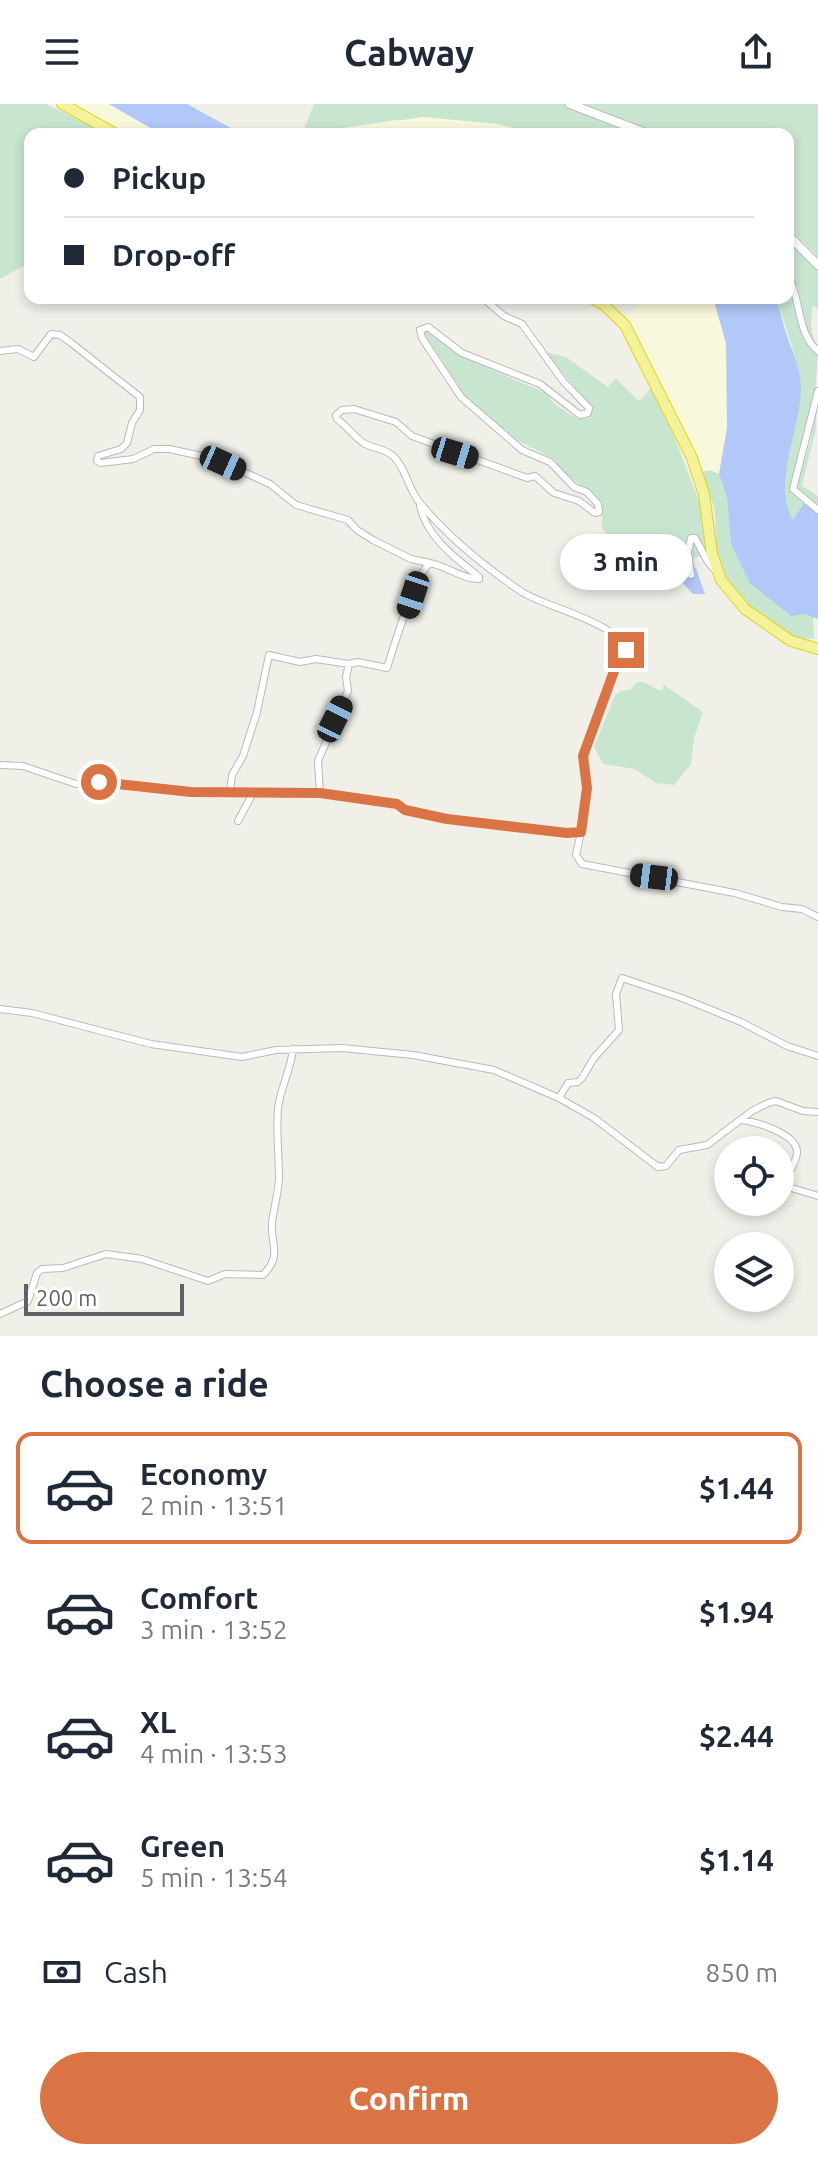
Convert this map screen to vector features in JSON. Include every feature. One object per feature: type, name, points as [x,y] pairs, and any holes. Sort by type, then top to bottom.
[{"type":"highway","points":[[62,104],[105,128]]},
{"type":"highway","points":[[602,304],[625,325],[692,458],[704,494],[712,554],[721,580],[745,609],[791,641],[818,649]]},
{"type":"street","points":[[570,104],[632,128]]},
{"type":"street","points":[[794,241],[818,265]]},
{"type":"street","points":[[794,289],[807,341],[818,351]]},
{"type":"street","points":[[0,351],[15,348],[34,357],[51,334],[56,334],[140,397],[140,410],[132,423],[127,443],[121,449],[98,456],[97,461],[101,463],[133,459],[154,449],[216,459],[270,484],[296,505],[348,520],[373,540],[411,559],[459,572],[473,581],[479,577],[465,568],[427,526],[419,503],[395,458],[384,449],[364,443],[337,419],[339,412],[354,409],[396,422],[412,436],[450,452],[527,478],[535,476],[554,493],[579,501],[595,513],[599,512],[598,504],[588,493],[574,487],[550,462],[522,450],[461,397],[422,338],[420,330],[428,327],[462,353],[540,384],[580,415],[588,413],[589,408],[563,381],[522,324],[489,304]]},
{"type":"street","points":[[818,391],[793,489],[818,510]]},
{"type":"street","points":[[419,503],[466,550],[521,591],[552,608],[599,624],[623,641],[626,657],[617,663],[583,756],[587,788],[576,855],[582,864],[735,893],[782,907],[802,909],[818,917]]},
{"type":"street","points":[[691,575],[688,544],[691,538],[695,538],[721,580]]},
{"type":"street","points":[[230,792],[232,775],[243,756],[257,712],[269,655],[300,662],[316,659],[387,668],[417,583],[430,563]]},
{"type":"street","points":[[320,793],[318,761],[348,691],[346,677],[349,664]]},
{"type":"street","points":[[0,765],[23,766],[76,784],[106,782],[191,792],[320,793],[397,804],[405,810],[447,819],[581,832]]},
{"type":"street","points":[[238,821],[253,793]]},
{"type":"street","points":[[559,1098],[568,1083],[578,1082],[582,1078],[594,1058],[619,1030],[616,994],[622,978],[682,998],[741,1022],[787,1046],[818,1056]]},
{"type":"street","points":[[0,1009],[32,1013],[151,1044],[242,1057],[293,1049],[342,1048],[429,1058],[494,1070],[559,1098],[594,1118],[658,1167],[666,1166],[679,1150],[707,1145],[752,1111],[776,1101],[817,1110]]},
{"type":"street","points":[[0,1314],[28,1301],[37,1273],[42,1269],[63,1268],[106,1254],[142,1259],[208,1281],[225,1274],[263,1275],[275,1254],[272,1224],[279,1180],[278,1107],[292,1065],[293,1049]]},
{"type":"street","points":[[742,1120],[784,1133],[793,1140],[797,1148],[796,1159],[785,1183],[788,1187],[818,1196]]},
{"type":"shaded area","points":[[0,104],[46,104],[94,128],[24,128],[24,265],[0,279]]},
{"type":"shaded area","points":[[314,104],[818,104],[818,257],[794,233],[794,128],[513,128],[498,124],[395,120],[342,128],[304,128]]},
{"type":"shaded area","points":[[794,245],[818,270],[818,309],[813,305],[811,324],[818,349],[809,340],[794,281]]},
{"type":"shaded area","points":[[794,296],[804,340],[818,354],[815,393],[791,488],[793,494],[804,503],[793,521],[785,490],[800,387],[778,304],[794,304]]},
{"type":"shaded area","points":[[426,331],[462,357],[546,393],[556,405],[577,419],[589,418],[593,409],[545,352],[566,357],[608,387],[616,379],[639,401],[654,385],[701,506],[706,554],[679,559],[668,569],[642,576],[602,528],[602,505],[596,495],[563,473],[554,459],[515,439],[466,397],[424,333]]},
{"type":"shaded area","points":[[816,408],[816,428],[802,486],[818,496],[818,506],[801,494],[796,486],[810,443]]},
{"type":"shaded area","points":[[711,470],[719,474],[727,498],[731,544],[804,614],[813,617],[814,638],[799,641],[750,607],[729,585],[717,558],[714,507],[703,476],[703,471]]},
{"type":"shaded area","points":[[637,682],[661,691],[664,685],[703,712],[694,738],[691,764],[674,785],[656,783],[634,769],[603,764],[594,747],[615,695],[630,690]]},
{"type":"sand","points":[[71,104],[108,104],[150,128],[113,128]]},
{"type":"sand","points":[[423,117],[513,128],[347,128]]},
{"type":"sand","points":[[715,304],[724,338],[728,385],[726,433],[719,474],[704,471],[702,477],[657,377],[622,319],[638,305]]},
{"type":"water","points":[[109,104],[187,104],[231,128],[151,128]]},
{"type":"water","points":[[715,304],[777,304],[801,387],[786,472],[787,505],[793,520],[804,503],[818,513],[818,619],[804,614],[791,616],[750,583],[731,544],[727,498],[719,474],[727,428],[726,343]]},
{"type":"water","points":[[683,561],[696,568],[705,594],[693,594],[681,581],[675,569]]},
{"type":"route","points":[[99,782],[191,792],[320,793],[397,804],[405,810],[480,824],[581,832],[587,788],[583,756],[605,692],[617,663],[626,657],[626,650]]}]
